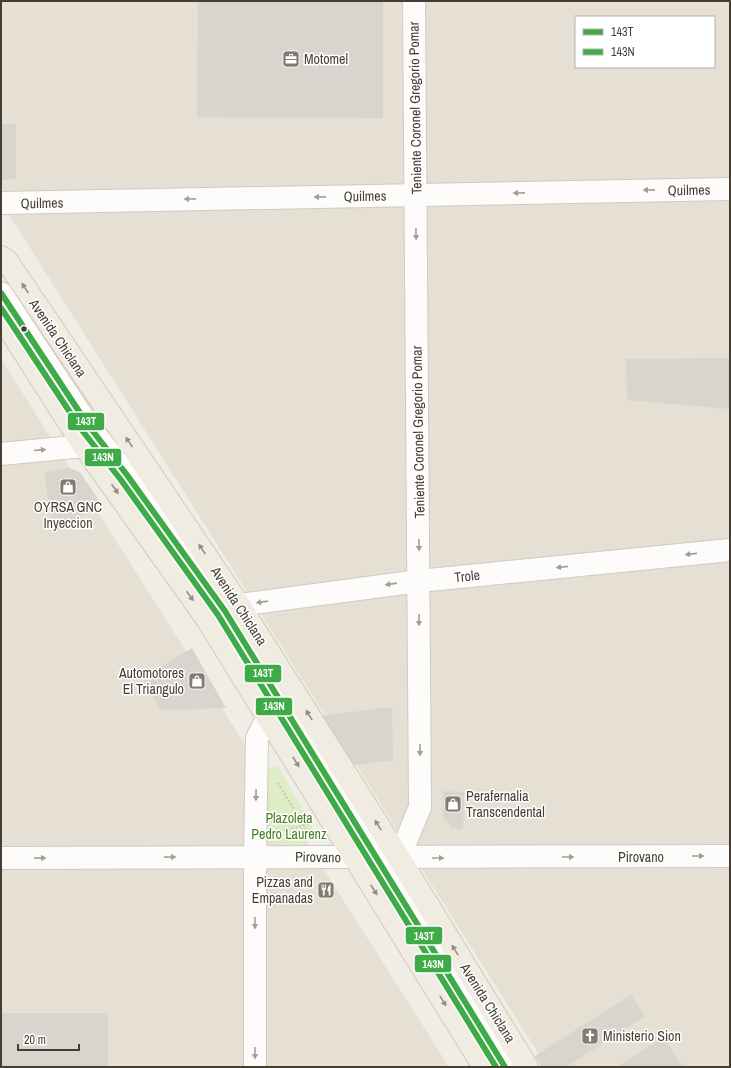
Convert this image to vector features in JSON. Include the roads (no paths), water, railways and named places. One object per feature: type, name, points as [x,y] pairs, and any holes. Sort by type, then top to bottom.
[{"type":"main road","name":"Avenida Chiclana","points":[[1,257],[7,261],[224,612],[399,858],[527,1067]]},
{"type":"main road","name":"Avenida Chiclana","points":[[1,316],[84,446],[224,612],[268,717],[484,1067]]},
{"type":"street","name":"Teniente Coronel Gregorio Pomar","points":[[399,858],[420,807],[414,1]]},
{"type":"street","name":"Quilmes","points":[[1,203],[730,189]]},
{"type":"street","points":[[1,293],[88,425],[127,475],[224,612],[505,1067]]},
{"type":"street","points":[[1,454],[84,446]]},
{"type":"street","name":"Trole","points":[[224,612],[419,581],[730,550]]},
{"type":"street","points":[[256,1067],[255,833],[257,738],[268,717]]},
{"type":"street","name":"Pirovano","points":[[1,858],[255,856],[399,858],[730,856]]},
{"type":"place","name":"Motomel","points":[[291,59]]},
{"type":"place","name":"OYRSA GNC Inyeccion","points":[[68,487]]},
{"type":"place","name":"Automotores El Triangulo","points":[[197,681]]},
{"type":"place","name":"Perafernalia Transcendental","points":[[453,804]]},
{"type":"place","name":"Pizzas and Empanadas","points":[[326,890]]},
{"type":"place","name":"Ministerio Sion","points":[[590,1036]]},
{"type":"park label","name":"Plazoleta Pedro Laurenz","points":[[289,826]]}]
